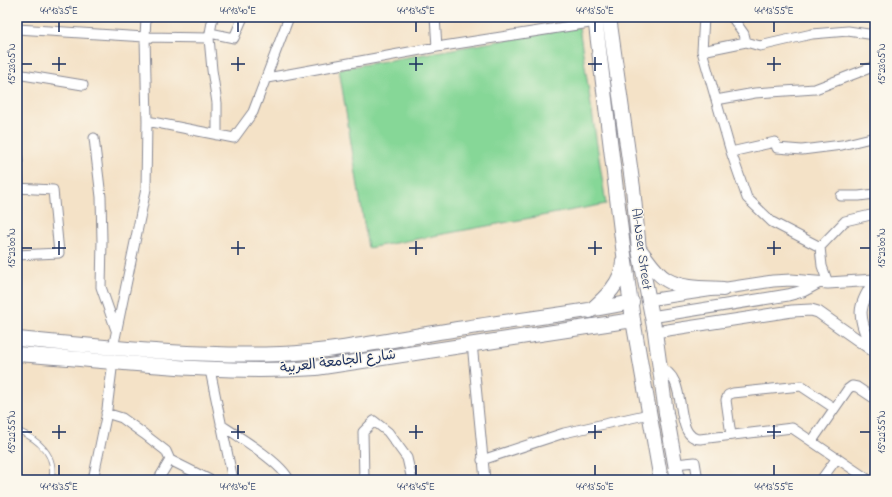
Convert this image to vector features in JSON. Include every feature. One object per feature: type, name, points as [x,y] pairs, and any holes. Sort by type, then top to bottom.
[{"type":"main road","name":"Al-Nser Street","points":[[609,17],[634,199],[639,250],[655,332],[659,368],[678,480]]},
{"type":"main road","name":"Al-Nser Street","points":[[596,20],[614,180],[632,302],[634,326],[660,474]]},
{"type":"main road","points":[[614,180],[624,183],[631,178]]},
{"type":"main road","points":[[617,202],[627,198],[634,199]]},
{"type":"main road","points":[[590,311],[612,290],[617,281],[623,266],[623,247]]},
{"type":"main road","points":[[639,250],[667,280],[681,285],[723,289]]},
{"type":"main road","name":"شارع الجامعة العربية","points":[[17,354],[281,354],[349,347],[478,326],[590,311],[632,302]]},
{"type":"main road","name":"شارع الجامعة العربية","points":[[17,339],[210,370],[282,370],[316,368],[472,343],[592,326],[625,328],[634,326]]},
{"type":"main road","points":[[660,474],[675,464]]},
{"type":"street","points":[[93,480],[106,413],[117,332],[146,189],[146,17]]},
{"type":"street","points":[[213,17],[210,36],[212,70],[217,103],[217,135]]},
{"type":"street","points":[[17,29],[145,37],[210,36],[234,38],[243,17]]},
{"type":"street","points":[[147,121],[234,138],[253,112],[289,17]]},
{"type":"street","points":[[435,17],[437,47]]},
{"type":"street","points":[[704,17],[702,51],[731,152],[747,198],[772,222],[820,247]]},
{"type":"street","points":[[732,17],[744,34],[746,42]]},
{"type":"street","points":[[266,78],[596,20]]},
{"type":"street","points":[[702,51],[746,42],[760,46],[812,34],[848,30],[875,35]]},
{"type":"street","points":[[716,100],[755,93],[815,89],[875,66]]},
{"type":"street","points":[[17,74],[83,85]]},
{"type":"street","points":[[731,152],[775,142],[776,148],[802,150],[842,146],[875,137]]},
{"type":"street","points":[[94,138],[101,197],[101,287],[117,332]]},
{"type":"street","points":[[17,142],[18,188],[53,190],[59,253],[17,255]]},
{"type":"street","points":[[841,196],[875,194]]},
{"type":"street","points":[[823,283],[820,247],[845,220],[875,214]]},
{"type":"street","points":[[648,300],[787,280],[823,283],[875,280]]},
{"type":"street","points":[[873,351],[861,320],[860,310],[867,292],[875,280]]},
{"type":"street","points":[[652,317],[788,295],[823,283]]},
{"type":"street","points":[[655,332],[792,311],[811,310],[818,312],[873,351]]},
{"type":"street","points":[[472,343],[485,480]]},
{"type":"street","points":[[659,368],[669,372],[674,379],[685,427],[691,437],[700,439],[792,428],[869,480]]},
{"type":"street","points":[[210,370],[233,480]]},
{"type":"street","points":[[731,435],[726,400],[728,395],[733,393],[801,386],[834,408]]},
{"type":"street","points":[[812,441],[834,408],[852,386],[857,387],[875,399]]},
{"type":"street","points":[[106,413],[122,418],[144,434],[166,451],[170,460],[210,480]]},
{"type":"street","points":[[482,460],[564,433],[649,414]]},
{"type":"street","points":[[364,480],[363,432],[374,421],[388,432],[408,458],[412,480]]},
{"type":"street","points":[[221,425],[253,446],[286,473],[289,480]]},
{"type":"street","points":[[821,480],[837,458]]},
{"type":"street","points":[[158,480],[170,460]]},
{"type":"street","points":[[675,464],[695,462],[698,480]]},
{"type":"lane","points":[[17,430],[30,436],[51,458],[51,480]]},
{"type":"green space","points":[[579,27],[606,204],[368,248],[339,69]]}]
